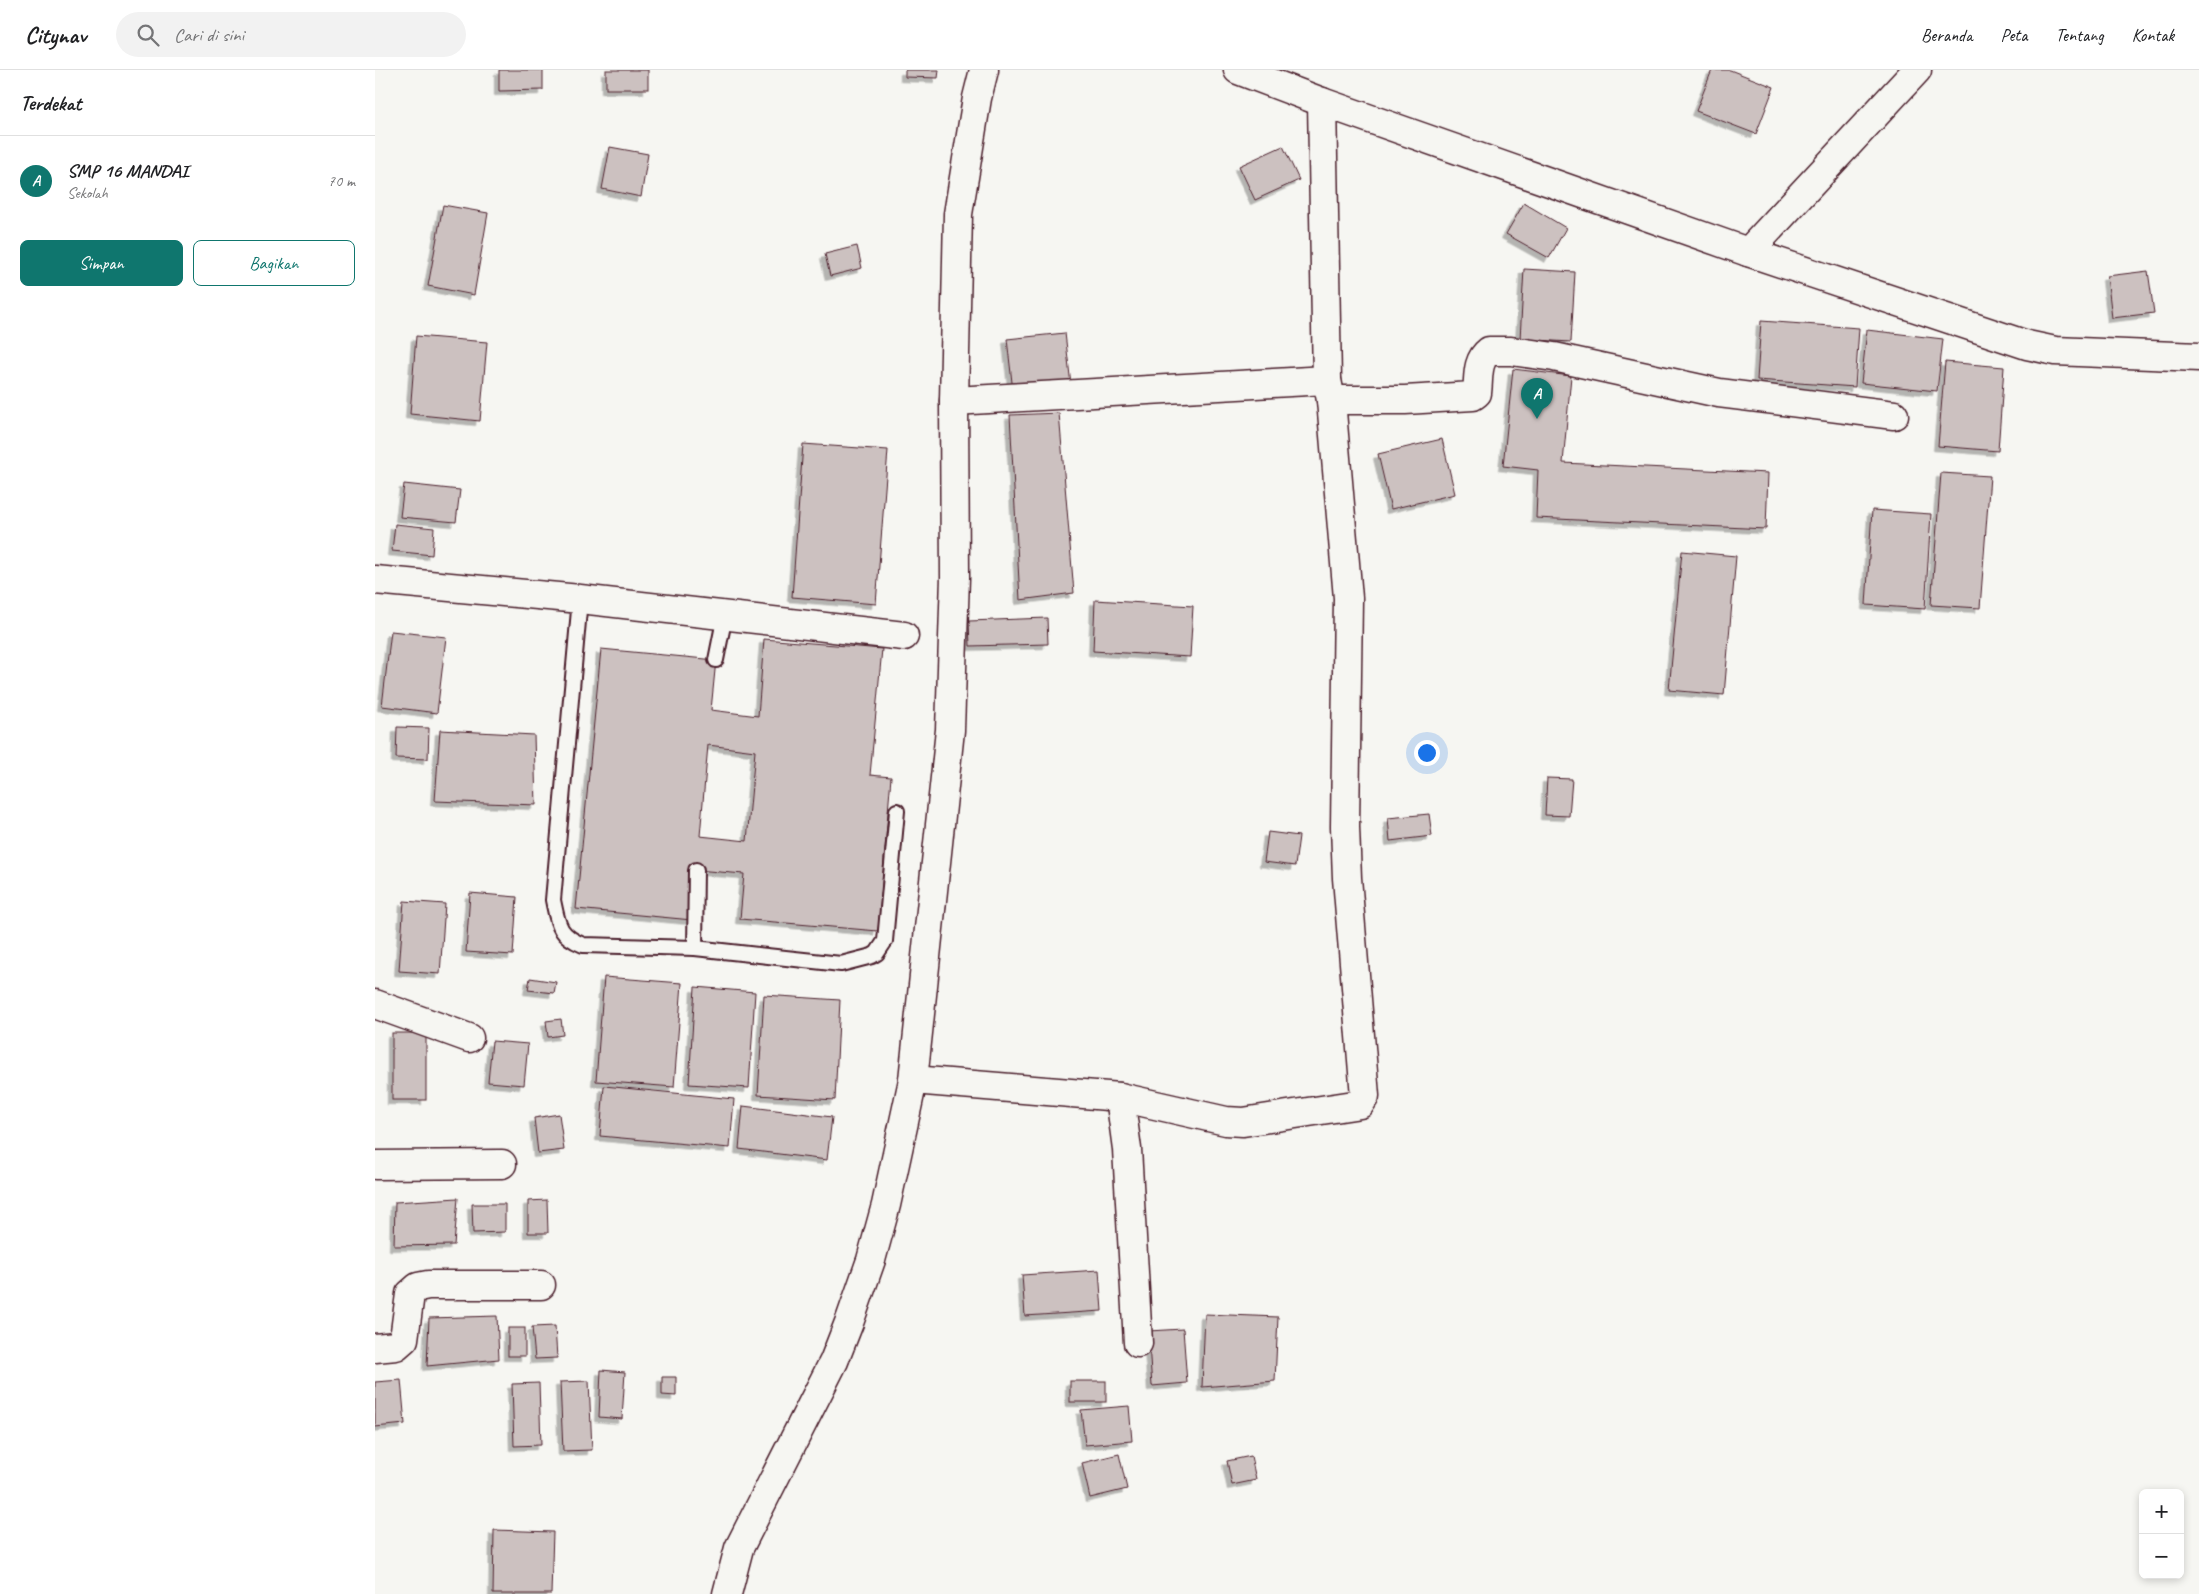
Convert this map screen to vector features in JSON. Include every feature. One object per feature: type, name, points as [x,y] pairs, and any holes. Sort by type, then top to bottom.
[{"type":"street","points":[[727,1594],[739,1548],[834,1361],[850,1320],[871,1260],[886,1205],[913,1080],[950,730],[955,577],[954,401],[958,214],[977,98],[984,70]]},
{"type":"street","points":[[1238,70],[1323,102],[1748,252],[2027,345],[2055,351],[2199,357]]},
{"type":"street","points":[[1748,252],[1821,176],[1917,70]]},
{"type":"street","points":[[913,1080],[1120,1097],[1226,1121],[1243,1122],[1360,1104],[1365,1096],[1347,878],[1345,827],[1348,598],[1329,390],[1323,102]]},
{"type":"street","points":[[954,401],[1329,390],[1405,400],[1473,396],[1477,393],[1479,368],[1484,355],[1489,351],[1511,351],[1607,367],[1719,393],[1894,415]]},
{"type":"street","points":[[375,580],[580,599],[903,636]]},
{"type":"street","points":[[375,1004],[469,1038]]},
{"type":"street","points":[[1120,1097],[1127,1150],[1138,1343]]},
{"type":"street","points":[[375,1166],[502,1164]]},
{"type":"street","points":[[375,1348],[396,1346],[404,1339],[410,1294],[417,1287],[428,1285],[541,1285]]},
{"type":"lane","points":[[580,599],[553,900],[558,924],[568,939],[583,944],[695,948],[841,964],[877,953],[885,941],[897,811]]},
{"type":"lane","points":[[716,660],[725,615]]},
{"type":"lane","points":[[695,948],[697,870]]},
{"type":"building","points":[[499,70],[543,70],[543,90],[499,91]]},
{"type":"building","points":[[606,70],[648,70],[648,89],[606,89]]},
{"type":"building","points":[[905,70],[939,70],[938,78],[905,77]]},
{"type":"building","points":[[1712,70],[1730,70],[1774,87],[1756,134],[1696,111]]},
{"type":"building","points":[[1283,146],[1299,180],[1255,200],[1239,166]]},
{"type":"building","points":[[610,147],[648,154],[641,197],[602,189]]},
{"type":"building","points":[[1524,203],[1566,228],[1549,258],[1506,234]]},
{"type":"building","points":[[443,205],[488,213],[474,295],[428,286]]},
{"type":"building","points":[[857,246],[862,268],[830,276],[825,254]]},
{"type":"building","points":[[1524,269],[1575,272],[1571,342],[1520,339]]},
{"type":"building","points":[[2148,271],[2154,313],[2112,318],[2107,276]]},
{"type":"building","points":[[1761,321],[1859,328],[1855,387],[1757,380]]},
{"type":"building","points":[[1867,330],[1943,339],[1937,391],[1861,383]]},
{"type":"building","points":[[1065,333],[1071,385],[1013,391],[1007,339]]},
{"type":"building","points":[[416,336],[487,342],[480,421],[410,414]]},
{"type":"building","points":[[1945,362],[2004,367],[1998,451],[1938,446]]},
{"type":"building","points":[[1513,369],[1571,376],[1563,463],[1768,473],[1766,529],[1536,518],[1538,470],[1503,466]]},
{"type":"building","points":[[1059,413],[1074,593],[1020,600],[1010,415]]},
{"type":"building","points":[[1442,439],[1455,494],[1391,509],[1378,454]]},
{"type":"building","points":[[803,444],[888,450],[876,604],[792,597]]},
{"type":"building","points":[[1941,473],[1990,476],[1980,608],[1931,605]]},
{"type":"building","points":[[404,484],[460,490],[456,522],[400,517]]},
{"type":"building","points":[[1872,510],[1931,514],[1925,609],[1866,605]]},
{"type":"building","points":[[395,524],[434,528],[432,555],[392,551]]},
{"type":"building","points":[[1682,551],[1736,556],[1724,695],[1669,690]]},
{"type":"building","points":[[1095,600],[1193,606],[1190,657],[1093,651]]},
{"type":"building","points":[[1047,618],[1048,644],[970,646],[969,621]]},
{"type":"building","points":[[391,631],[446,637],[437,713],[382,706]]},
{"type":"building","points":[[764,639],[882,649],[870,775],[891,777],[878,931],[740,919],[744,874],[696,870],[692,920],[576,909],[601,649],[716,660],[711,710],[758,716]],"holes":[[[708,745],[755,751],[747,841],[700,836]]]},
{"type":"building","points":[[397,727],[429,728],[428,759],[396,758]]},
{"type":"building","points":[[440,730],[534,735],[536,805],[435,801]]},
{"type":"building","points":[[1547,778],[1572,779],[1569,816],[1545,815]]},
{"type":"building","points":[[1429,814],[1432,836],[1390,841],[1388,818]]},
{"type":"building","points":[[1268,832],[1299,836],[1295,866],[1264,862]]},
{"type":"building","points":[[470,893],[517,897],[513,955],[466,952]]},
{"type":"building","points":[[404,901],[445,904],[440,974],[399,971]]},
{"type":"building","points":[[604,977],[682,983],[674,1087],[596,1081]]},
{"type":"building","points":[[530,978],[556,982],[554,993],[528,990]]},
{"type":"building","points":[[695,987],[755,992],[749,1088],[689,1084]]},
{"type":"building","points":[[764,995],[840,1000],[835,1100],[758,1095]]},
{"type":"building","points":[[561,1019],[563,1035],[548,1037],[546,1021]]},
{"type":"building","points":[[392,1033],[426,1033],[426,1100],[392,1100]]},
{"type":"building","points":[[492,1041],[528,1044],[524,1085],[488,1082]]},
{"type":"building","points":[[604,1086],[734,1099],[730,1148],[600,1136]]},
{"type":"building","points":[[743,1106],[832,1117],[827,1160],[739,1149]]},
{"type":"building","points":[[559,1114],[564,1150],[538,1153],[534,1118]]},
{"type":"building","points":[[458,1198],[454,1245],[394,1246],[395,1202]]},
{"type":"building","points":[[547,1200],[548,1233],[528,1233],[528,1201]]},
{"type":"building","points":[[472,1204],[505,1204],[505,1232],[473,1233]]},
{"type":"building","points":[[1099,1270],[1102,1311],[1025,1316],[1022,1275]]},
{"type":"building","points":[[1205,1314],[1278,1317],[1275,1381],[1202,1387]]},
{"type":"building","points":[[497,1316],[499,1359],[427,1366],[429,1318]]},
{"type":"building","points":[[555,1326],[557,1358],[535,1359],[532,1327]]},
{"type":"building","points":[[508,1328],[525,1328],[525,1356],[508,1356]]},
{"type":"building","points":[[1183,1329],[1187,1383],[1152,1386],[1148,1331]]},
{"type":"building","points":[[601,1370],[625,1372],[622,1419],[599,1417]]},
{"type":"building","points":[[662,1377],[676,1377],[676,1396],[662,1395]]},
{"type":"building","points":[[401,1380],[405,1424],[375,1427],[375,1382]]},
{"type":"building","points":[[589,1381],[592,1450],[563,1451],[560,1382]]},
{"type":"building","points":[[1070,1381],[1106,1381],[1106,1402],[1070,1402]]},
{"type":"building","points":[[539,1383],[541,1445],[514,1446],[512,1384]]},
{"type":"building","points":[[1129,1406],[1132,1441],[1085,1445],[1081,1410]]},
{"type":"building","points":[[1119,1454],[1127,1489],[1090,1498],[1082,1463]]},
{"type":"building","points":[[1251,1456],[1256,1480],[1232,1485],[1227,1461]]},
{"type":"building","points":[[494,1530],[553,1532],[551,1594],[493,1594]]},
{"type":"place","name":"SMP 16 MANDAI","points":[[1537,419]]}]
